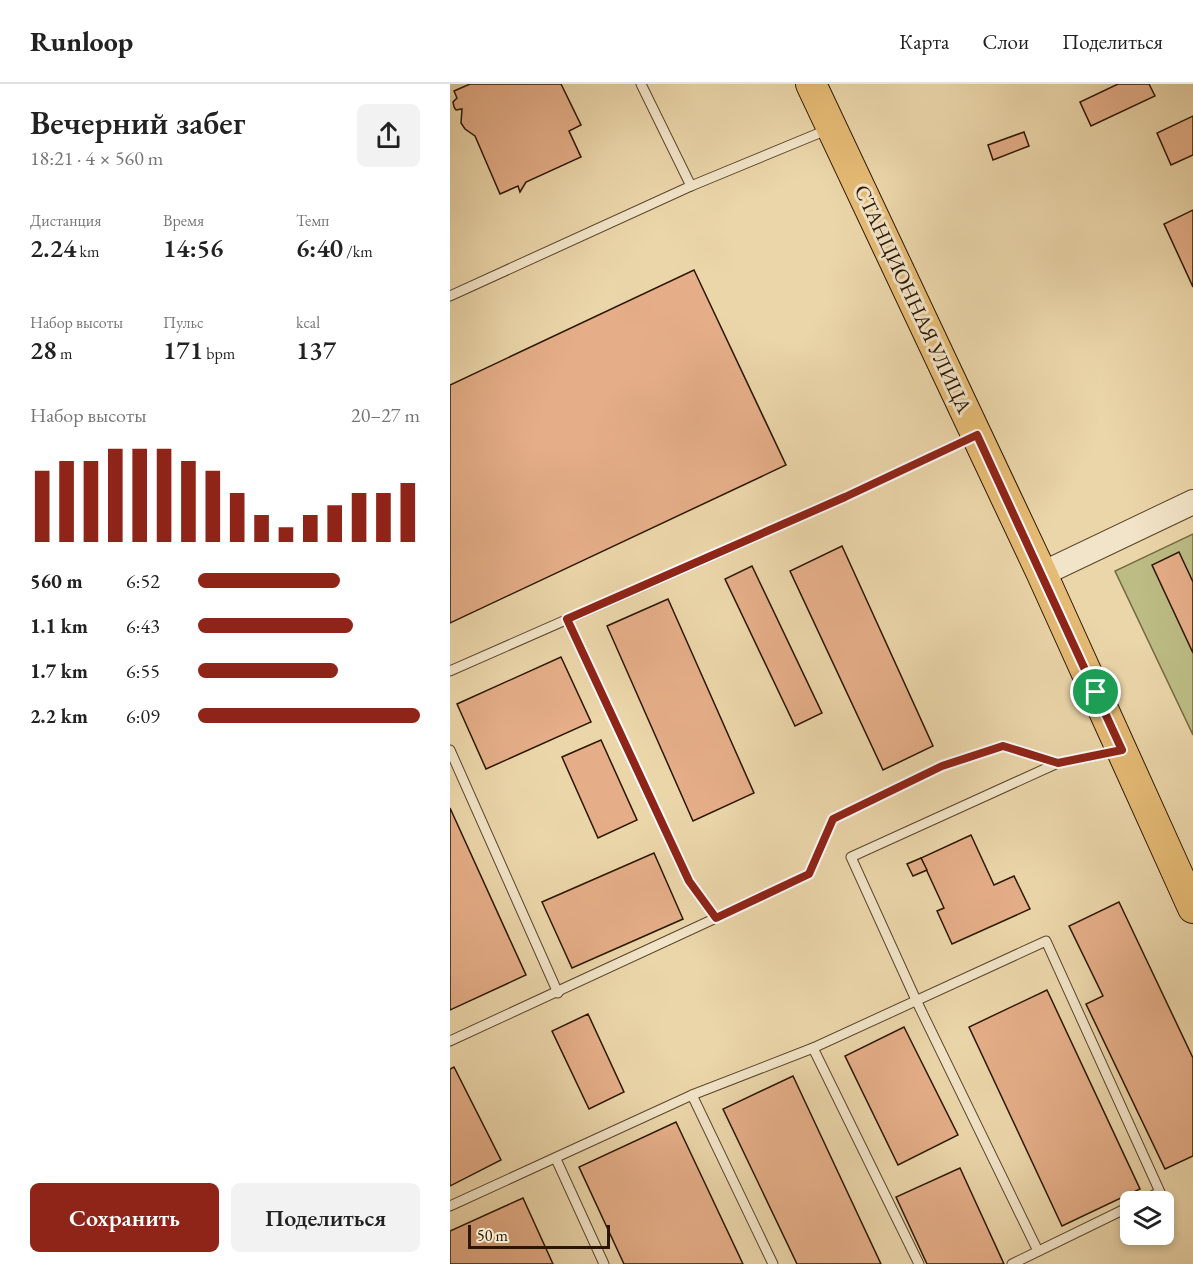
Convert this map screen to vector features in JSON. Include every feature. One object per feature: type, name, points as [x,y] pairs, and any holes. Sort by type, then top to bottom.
[{"type":"main road","name":"СТАНЦИОННАЯ УЛИЦА","points":[[811,84],[1042,574],[1193,908]]},
{"type":"street","points":[[1042,574],[1193,502]]},
{"type":"lane","points":[[641,84],[691,186]]},
{"type":"lane","points":[[450,296],[691,186],[832,128]]},
{"type":"lane","points":[[450,671],[845,497],[977,435]]},
{"type":"lane","points":[[567,619],[689,881],[716,918]]},
{"type":"lane","points":[[450,1041],[558,993],[809,874],[833,819],[942,766],[1003,746],[1058,763]]},
{"type":"lane","points":[[450,750],[558,993]]},
{"type":"lane","points":[[1038,1251],[916,1000],[851,857],[1058,763],[1122,750]]},
{"type":"lane","points":[[450,1206],[692,1095],[813,1048],[1046,941],[1160,1191]]},
{"type":"lane","points":[[813,1048],[919,1264]]},
{"type":"lane","points":[[692,1095],[774,1264]]},
{"type":"lane","points":[[556,1159],[604,1264]]},
{"type":"lane","points":[[1012,1264],[1120,1211]]},
{"type":"shaded area","points":[[1193,534],[1193,735],[1115,571]]},
{"type":"building","points":[[470,84],[561,84],[581,125],[569,131],[581,157],[526,182],[520,192],[518,186],[500,194],[475,136],[461,123],[462,109],[456,110],[454,107],[453,102],[457,98],[454,91]]},
{"type":"building","points":[[1118,84],[1149,84],[1155,96],[1091,126],[1080,102]]},
{"type":"building","points":[[1193,116],[1193,155],[1171,165],[1157,133]]},
{"type":"building","points":[[1024,132],[1029,146],[993,160],[988,145]]},
{"type":"building","points":[[1193,210],[1193,287],[1164,224]]},
{"type":"building","points":[[694,270],[786,465],[450,623],[450,385]]},
{"type":"building","points":[[842,546],[933,746],[883,770],[790,571]]},
{"type":"building","points":[[1179,552],[1193,582],[1193,653],[1152,565]]},
{"type":"building","points":[[752,566],[822,713],[795,726],[725,579]]},
{"type":"building","points":[[668,599],[754,793],[693,821],[607,626]]},
{"type":"building","points":[[561,657],[591,722],[486,769],[457,704]]},
{"type":"building","points":[[601,740],[637,820],[598,838],[562,757]]},
{"type":"building","points":[[450,808],[526,975],[450,1010]]},
{"type":"building","points":[[971,835],[994,885],[1014,876],[1030,909],[952,944],[937,911],[944,908],[921,858]]},
{"type":"building","points":[[654,853],[683,919],[572,968],[542,902]]},
{"type":"building","points":[[921,858],[927,870],[913,876],[907,864]]},
{"type":"building","points":[[1119,902],[1193,1058],[1193,1156],[1165,1169],[1086,1004],[1103,996],[1069,926]]},
{"type":"building","points":[[1047,990],[1140,1189],[1120,1191],[1120,1198],[1062,1226],[969,1027]]},
{"type":"building","points":[[588,1014],[624,1092],[589,1109],[552,1031]]},
{"type":"building","points":[[904,1027],[958,1135],[898,1165],[845,1056]]},
{"type":"building","points":[[454,1067],[501,1160],[450,1186],[450,1069]]},
{"type":"building","points":[[793,1076],[881,1264],[797,1264],[723,1109]]},
{"type":"building","points":[[676,1122],[743,1264],[624,1264],[579,1167]]},
{"type":"building","points":[[960,1168],[1004,1264],[927,1264],[896,1197]]},
{"type":"building","points":[[523,1198],[553,1264],[450,1264],[450,1231]]},
{"type":"route","points":[[977,435],[1096,692],[1122,750],[1058,763],[1003,746],[942,766],[833,819],[809,874],[716,918],[689,881],[567,619],[845,497],[977,435]]}]
